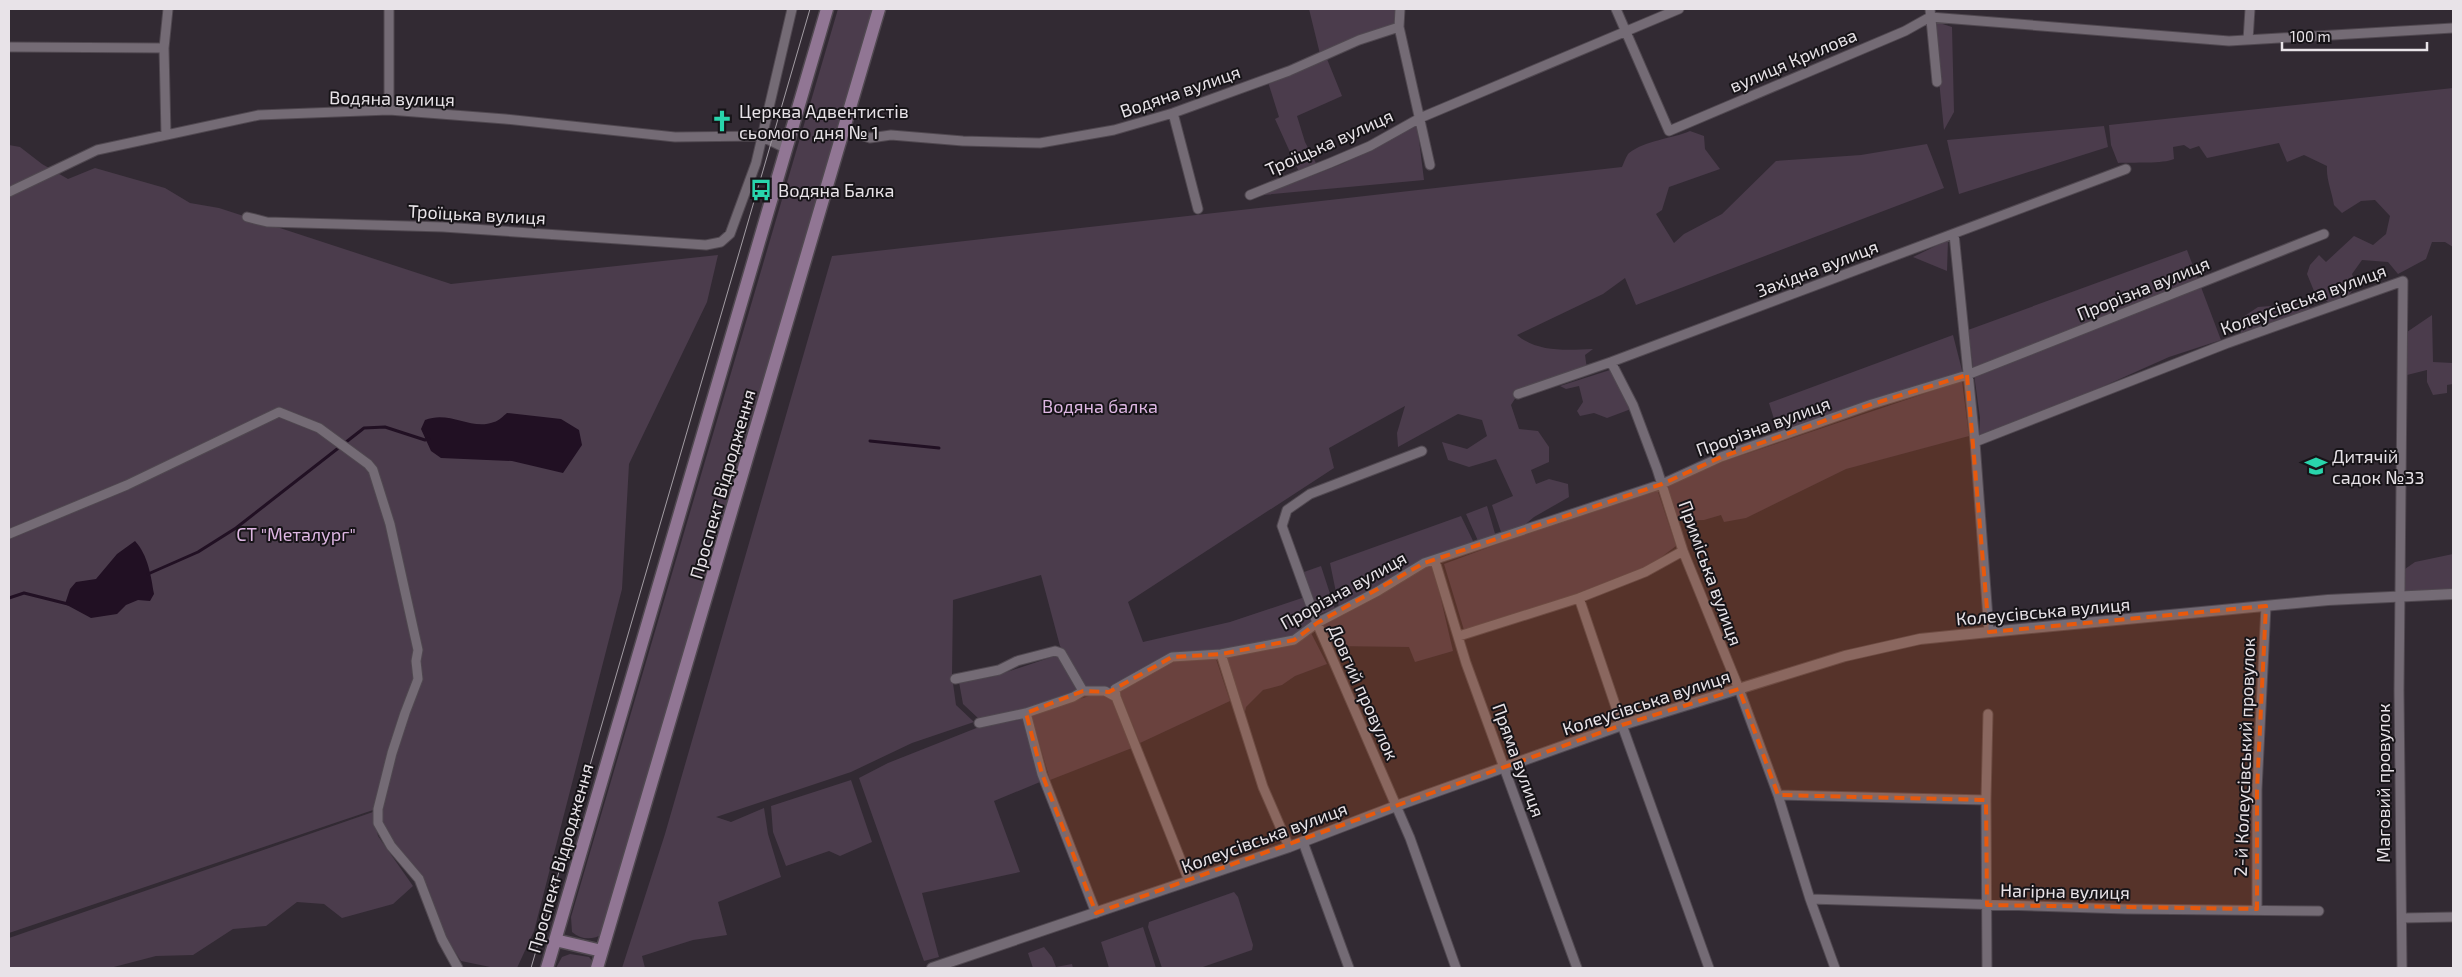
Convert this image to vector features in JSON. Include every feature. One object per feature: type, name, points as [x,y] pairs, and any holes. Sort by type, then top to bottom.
[{"type":"main road","name":"Проспект Відродження","points":[[547,968],[827,9]]},
{"type":"main road","name":"Проспект Відродження","points":[[597,968],[879,9]]},
{"type":"main road","points":[[555,940],[602,951]]},
{"type":"street","points":[[166,134],[164,48],[168,9]]},
{"type":"street","points":[[389,9],[389,110]]},
{"type":"street","points":[[761,136],[792,9]]},
{"type":"street","points":[[1400,9],[1399,27],[1430,165]]},
{"type":"street","points":[[1616,9],[1625,31]]},
{"type":"street","name":"Троїцька вулиця","points":[[1250,195],[1370,146],[1420,118],[1679,9]]},
{"type":"street","points":[[2248,40],[2250,9]]},
{"type":"street","points":[[1937,82],[1930,13],[2229,41],[2453,28]]},
{"type":"street","name":"вулиця Крилова","points":[[1625,31],[1669,131],[1788,78],[1905,31],[1930,13]]},
{"type":"street","name":"Водяна вулиця","points":[[843,129],[870,138],[891,135],[963,141],[1040,143],[1114,130],[1173,113],[1289,71],[1359,40],[1399,27]]},
{"type":"street","points":[[9,47],[164,48]]},
{"type":"street","name":"Водяна вулиця","points":[[9,192],[97,150],[259,115],[389,110],[506,118],[675,137],[761,136],[785,148]]},
{"type":"street","points":[[1173,113],[1198,209]]},
{"type":"street","name":"Троїцька вулиця","points":[[247,217],[267,222],[443,227],[706,245],[720,242],[730,234],[756,163],[761,136]]},
{"type":"street","name":"Західна вулиця","points":[[1518,394],[1611,362],[2126,169]]},
{"type":"street","points":[[1954,234],[1975,442],[1989,632]]},
{"type":"street","name":"Прорізна вулиця","points":[[1116,697],[1115,689],[1172,657],[1221,654],[1294,640],[1316,623],[1378,591],[1424,563],[1435,561],[1662,484],[1721,457],[1872,404],[1967,375],[2324,234]]},
{"type":"street","name":"Колеусівська вулиця","points":[[1975,442],[2228,343],[2403,281],[2400,597]]},
{"type":"street","name":"Приміська вулиця","points":[[1611,362],[1633,404],[1662,484],[1682,551],[1739,689],[1778,795],[1810,899],[1835,968]]},
{"type":"street","points":[[9,534],[127,485],[280,412],[319,428],[368,464],[373,470],[390,524],[418,650],[416,661],[418,679],[392,753],[378,809],[378,823],[390,846],[418,879],[442,939],[458,968]]},
{"type":"street","name":"Довгий провулок","points":[[1422,451],[1310,494],[1286,510],[1282,526],[1316,623],[1410,838],[1456,968]]},
{"type":"street","points":[[1459,636],[1579,598],[1645,572],[1682,551]]},
{"type":"street","name":"Пряма вулиця","points":[[1435,561],[1466,662],[1577,968]]},
{"type":"street","name":"Колеусівська вулиця","points":[[932,968],[1096,914],[1289,847],[1505,766],[1622,725],[1853,654],[1920,639],[1989,632],[2266,606],[2453,594]]},
{"type":"street","name":"Маговий провулок","points":[[2400,597],[2400,892],[2402,968]]},
{"type":"street","points":[[1579,598],[1622,725],[1709,968]]},
{"type":"street","name":"2-й Колеусівський провулок","points":[[2257,909],[2257,790],[2266,606]]},
{"type":"street","points":[[956,679],[978,676],[999,670],[1017,661],[1055,651],[1061,653],[1083,691]]},
{"type":"street","points":[[1221,654],[1263,787],[1289,847]]},
{"type":"street","points":[[979,723],[1026,713],[1083,691],[1105,690],[1116,697],[1189,881]]},
{"type":"street","points":[[1026,713],[1042,774],[1096,914]]},
{"type":"street","points":[[1988,714],[1986,800],[1988,968]]},
{"type":"street","points":[[1778,795],[1986,800]]},
{"type":"street","points":[[1303,842],[1349,968]]},
{"type":"street","name":"Нагірна вулиця","points":[[1810,899],[1987,906],[2319,911]]},
{"type":"street","points":[[2402,918],[2453,917]]},
{"type":"highlighted area","points":[[1967,375],[1989,632],[2266,606],[2257,790],[2257,909],[1987,905],[1986,800],[1778,795],[1739,689],[1622,725],[1096,913],[1042,774],[1026,713],[1083,691],[1109,692],[1172,657],[1221,654],[1294,640],[1317,623],[1424,563],[1662,484],[1721,457],[1872,404]]},
{"type":"green space","points":[[838,9],[875,9],[603,934],[591,938],[583,938],[572,932],[571,917]]},
{"type":"green space","points":[[1309,9],[1397,9],[1396,26],[1320,54]]},
{"type":"green space","points":[[1933,21],[1952,27],[1954,112],[1944,130]]},
{"type":"green space","points":[[1327,59],[1342,96],[1297,116],[1305,142],[1317,165],[1299,172],[1275,119],[1279,117],[1268,82]]},
{"type":"green space","points":[[2453,88],[2453,247],[2445,242],[2432,242],[2426,259],[2398,274],[2388,262],[2362,260],[2352,274],[2356,285],[2345,301],[2328,302],[2314,291],[2307,274],[2310,265],[2319,255],[2326,262],[2354,236],[2373,245],[2386,234],[2390,216],[2375,200],[2361,201],[2342,213],[2334,205],[2328,181],[2327,166],[2304,155],[2287,162],[2279,143],[2207,158],[2199,146],[2190,149],[2184,145],[2173,147],[2174,159],[2169,161],[2118,163],[2111,145],[2109,125]]},
{"type":"green space","points":[[1417,124],[1424,180],[1263,195],[1344,163]]},
{"type":"green space","points":[[2104,126],[2108,147],[1959,194],[1947,140]]},
{"type":"green space","name":"Водяна балка","points":[[1690,131],[1704,136],[1705,149],[1720,169],[1669,187],[1662,210],[1656,214],[1674,243],[1684,234],[1722,214],[1776,161],[1861,155],[1927,144],[1944,188],[1636,305],[1625,278],[1603,294],[1517,335],[1525,341],[1544,348],[1564,350],[1593,349],[1585,355],[1587,369],[1518,394],[1511,405],[1519,429],[1538,431],[1549,447],[1549,462],[1531,470],[1536,484],[1549,479],[1568,484],[1569,497],[1534,517],[1521,528],[1502,535],[1492,505],[1513,496],[1496,459],[1469,467],[1448,460],[1442,442],[1467,449],[1487,436],[1482,420],[1458,414],[1398,447],[1397,433],[1405,406],[1329,448],[1334,468],[1128,602],[1143,642],[1230,622],[1305,597],[1313,622],[1293,638],[1227,650],[1170,653],[1111,688],[1085,687],[1060,646],[1041,575],[953,600],[952,676],[956,705],[974,722],[912,743],[851,772],[716,817],[731,822],[764,808],[768,834],[781,877],[718,902],[727,935],[693,940],[642,956],[645,968],[622,968],[665,834],[832,256],[1622,167],[1628,154],[1643,145]]},
{"type":"green space","name":"СТ \"Металург\"","points":[[9,145],[20,147],[42,164],[68,179],[95,168],[165,188],[190,203],[219,208],[451,284],[718,255],[707,302],[629,464],[622,589],[534,931],[517,968],[495,968],[461,961],[445,936],[427,885],[395,846],[381,820],[379,808],[9,933]]},
{"type":"green space","points":[[1948,240],[1947,271],[1913,257]]},
{"type":"green space","points":[[2187,250],[2221,340],[2169,357],[2086,394],[1979,437],[1980,418],[1968,330]]},
{"type":"green space","points":[[2304,303],[2311,309],[2241,334],[2240,319],[2258,307]]},
{"type":"green space","points":[[2432,315],[2433,362],[2453,363],[2453,384],[2447,385],[2447,393],[2433,395],[2427,382],[2427,370],[2407,375],[2407,332]]},
{"type":"green space","points":[[1953,335],[1963,374],[1779,435],[1769,403]]},
{"type":"green space","points":[[1613,369],[1631,409],[1607,418],[1594,413],[1580,416],[1577,411],[1583,402],[1579,386],[1566,389],[1560,386]]},
{"type":"green space","points":[[1962,381],[1969,436],[1846,469],[1746,518],[1724,522],[1721,515],[1704,520],[1677,521],[1663,488],[1725,461]]},
{"type":"green space","points":[[1657,489],[1676,546],[1647,568],[1566,598],[1464,630],[1444,564],[1589,510]]},
{"type":"green space","points":[[1487,506],[1496,537],[1479,543],[1466,514]]},
{"type":"green space","points":[[1461,516],[1475,545],[1425,559],[1385,586],[1339,607],[1330,563]]},
{"type":"green space","points":[[2453,554],[2453,591],[2403,594],[2405,569],[2415,562]]},
{"type":"green space","points":[[1433,565],[1453,651],[1415,662],[1409,647],[1333,646],[1321,624],[1424,567]]},
{"type":"green space","points":[[1321,566],[1335,609],[1317,615],[1304,572]]},
{"type":"green space","points":[[1310,631],[1327,664],[1295,676],[1282,685],[1263,690],[1246,707],[1245,712],[1224,656]]},
{"type":"green space","points":[[1058,655],[1078,690],[1030,708],[979,719],[963,704],[959,682],[992,677]]},
{"type":"green space","points":[[1216,659],[1230,701],[1140,743],[1119,691],[1175,660]]},
{"type":"green space","points":[[1102,694],[1114,700],[1132,748],[1050,780],[1031,715],[1092,695]]},
{"type":"green space","points":[[1024,719],[1040,782],[994,801],[1020,872],[922,893],[939,957],[924,961],[859,778],[888,763],[979,727]]},
{"type":"green space","points":[[851,780],[872,842],[840,856],[829,851],[786,866],[773,832],[771,806]]},
{"type":"green space","points":[[373,812],[378,836],[413,886],[393,904],[342,918],[324,904],[297,902],[266,926],[233,929],[193,955],[156,956],[110,968],[9,968],[9,938]]},
{"type":"green space","points":[[1234,892],[1238,897],[1253,945],[1252,950],[1200,968],[1162,968],[1148,927],[1149,922]]},
{"type":"green space","points":[[1143,927],[1156,968],[1109,968],[1101,942]]},
{"type":"green space","points":[[1044,947],[1052,957],[1056,967],[1072,964],[1073,968],[1033,968],[1028,953]]},
{"type":"green space","points":[[570,954],[589,957],[593,962],[593,968],[556,968],[562,957]]},
{"type":"shaded area","points":[[507,413],[561,419],[579,430],[582,445],[563,473],[512,461],[441,458],[431,451],[421,429],[425,420],[434,418],[443,417],[469,423],[485,424],[498,421]]},
{"type":"shaded area","points":[[135,541],[146,559],[150,573],[154,594],[150,601],[138,600],[126,605],[117,614],[91,618],[65,604],[70,589],[76,582],[96,579],[117,554]]},
{"type":"waterway","points":[[148,574],[198,552],[236,528],[364,428],[385,427],[425,440],[429,439]]},
{"type":"waterway","points":[[870,441],[939,448]]},
{"type":"waterway","points":[[9,598],[24,593],[68,604]]},
{"type":"tram line","points":[[531,968],[810,9]]},
{"type":"place","name":"Церква Адвентистів сьомого дня № 1","points":[[722,121]]},
{"type":"place","name":"Водяна Балка","points":[[761,190]]},
{"type":"place","name":"Дитячій садок №33","points":[[2316,466]]}]
